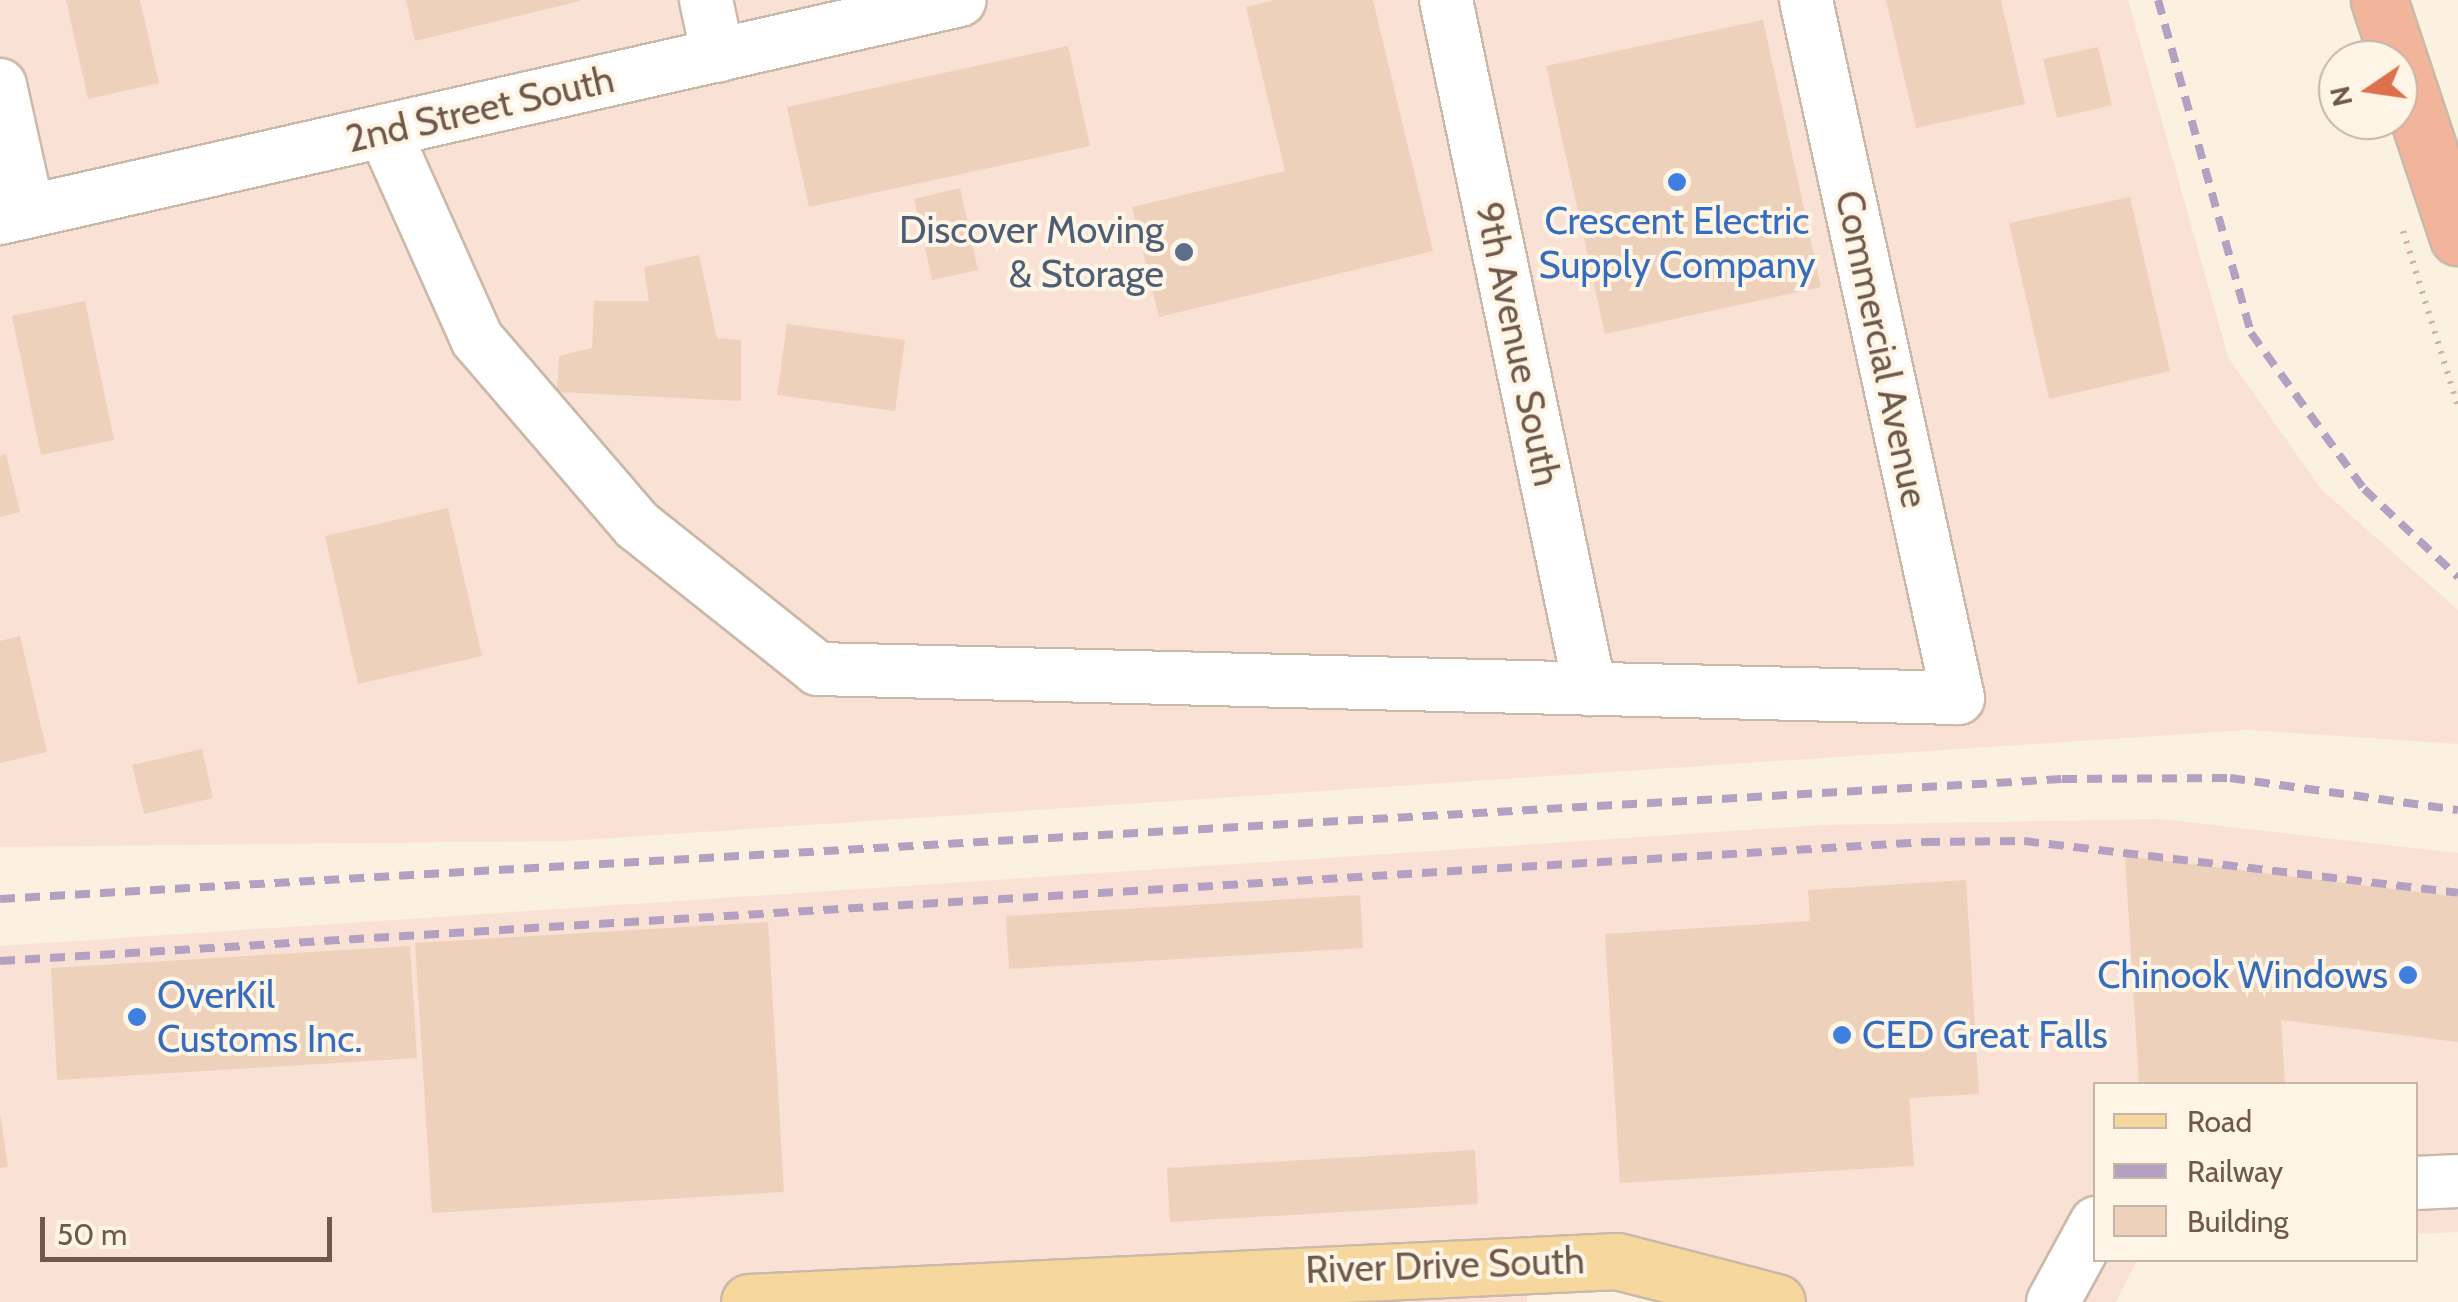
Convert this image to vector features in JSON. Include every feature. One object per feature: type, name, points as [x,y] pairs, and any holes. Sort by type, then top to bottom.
[{"type":"highway","points":[[2379,0],[2458,237]]},
{"type":"main road","name":"River Drive South","points":[[748,1302],[1617,1260],[1777,1302]]},
{"type":"street","points":[[706,0],[718,56]]},
{"type":"street","name":"2nd Street South","points":[[14,214],[960,0]]},
{"type":"street","name":"9th Avenue South","points":[[1446,0],[1590,689]]},
{"type":"street","name":"Commercial Avenue","points":[[1590,689],[1958,698],[1806,0]]},
{"type":"street","points":[[0,85],[14,214]]},
{"type":"street","points":[[384,131],[477,339],[637,525],[818,669],[1590,689]]},
{"type":"street","points":[[2418,1183],[2458,1181]]},
{"type":"street","points":[[2053,1302],[2093,1229]]},
{"type":"path","points":[[2400,224],[2458,406]]},
{"type":"shaded area","points":[[0,0],[2128,0],[2228,357],[2321,489],[2458,610],[2458,744],[2247,730],[566,841],[0,847]]},
{"type":"shaded area","points":[[2160,819],[2458,853],[2458,1232],[2418,1234],[2418,1082],[2093,1082],[2093,1262],[2136,1262],[2116,1302],[1777,1302],[1528,1262],[1527,1302],[0,1302],[0,946],[1823,825]]},
{"type":"building","points":[[66,0],[140,0],[159,83],[88,99]]},
{"type":"building","points":[[406,0],[580,0],[580,1],[415,41]]},
{"type":"building","points":[[1275,0],[1373,0],[1433,251],[1159,317],[1132,207],[1285,171],[1246,7]]},
{"type":"building","points":[[1886,0],[2001,0],[2025,104],[1916,128]]},
{"type":"building","points":[[1763,20],[1821,287],[1605,334],[1546,66]]},
{"type":"building","points":[[1068,46],[1090,146],[809,207],[787,107]]},
{"type":"building","points":[[2098,47],[2112,105],[2057,118],[2043,59]]},
{"type":"building","points":[[960,188],[978,270],[932,280],[914,199]]},
{"type":"building","points":[[2130,197],[2170,371],[2049,399],[2009,223]]},
{"type":"building","points":[[699,255],[717,338],[741,340],[741,401],[557,392],[559,356],[592,348],[594,301],[649,301],[644,267]]},
{"type":"building","points":[[85,301],[114,440],[41,455],[12,316]]},
{"type":"building","points":[[787,324],[905,340],[895,411],[777,395]]},
{"type":"building","points":[[6,454],[20,512],[0,517],[0,456]]},
{"type":"building","points":[[448,508],[482,656],[358,684],[325,536]]},
{"type":"building","points":[[20,636],[47,752],[0,763],[0,641]]},
{"type":"building","points":[[202,749],[213,798],[144,814],[132,765]]},
{"type":"building","points":[[2125,856],[2458,897],[2458,1042],[2281,1020],[2285,1082],[2139,1082]]},
{"type":"building","points":[[1966,880],[1979,1094],[1909,1098],[1914,1166],[1620,1183],[1605,934],[1810,921],[1808,890]]},
{"type":"building","points":[[1360,895],[1363,948],[1009,969],[1006,916]]},
{"type":"building","points":[[768,922],[784,1192],[432,1213],[415,943]]},
{"type":"building","points":[[410,946],[417,1058],[57,1080],[51,968]]},
{"type":"building","points":[[0,1114],[8,1167],[0,1168]]},
{"type":"building","points":[[1475,1150],[1478,1204],[1170,1222],[1167,1168]]},
{"type":"railway","points":[[2158,0],[2251,333],[2364,489],[2458,577]]},
{"type":"railway","points":[[0,899],[2062,779],[2230,778],[2458,810]]},
{"type":"railway","points":[[0,961],[1925,842],[2024,841],[2458,893]]},
{"type":"place","name":"Crescent Electric Supply Company","points":[[1677,182]]},
{"type":"place","name":"Discover Moving & Storage","points":[[1184,252]]},
{"type":"place","name":"Chinook Windows","points":[[2408,975]]},
{"type":"place","name":"OverKil Customs Inc.","points":[[137,1017]]},
{"type":"place","name":"CED Great Falls","points":[[1842,1035]]}]
